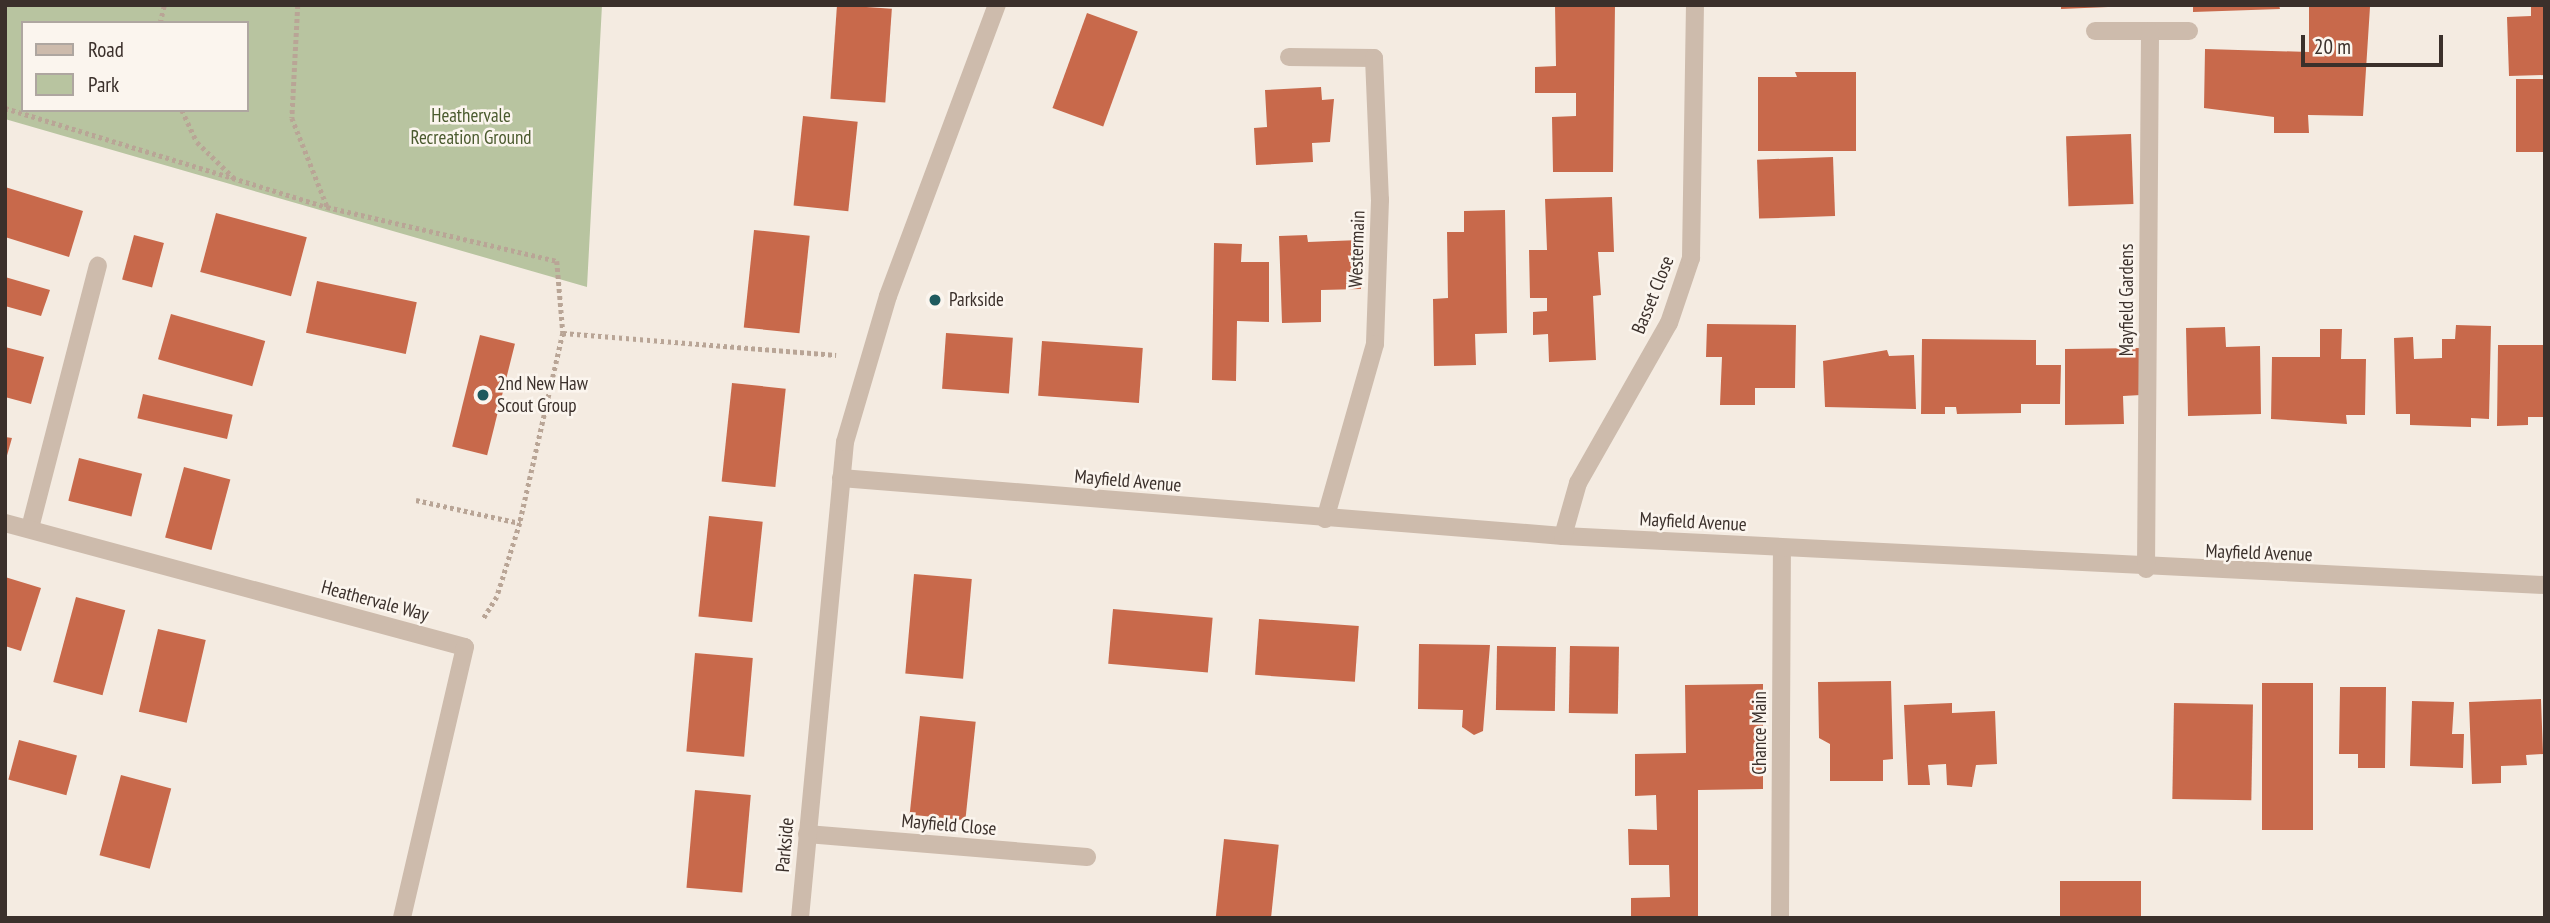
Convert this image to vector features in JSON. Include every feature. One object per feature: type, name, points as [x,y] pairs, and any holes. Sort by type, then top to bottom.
[{"type":"street","name":"Parkside","points":[[800,918],[841,478],[868,358],[997,5]]},
{"type":"street","name":"Basset Close","points":[[1563,536],[1578,482],[1669,323],[1692,258],[1695,5]]},
{"type":"street","points":[[2095,31],[2189,31]]},
{"type":"street","name":"Mayfield Gardens","points":[[2146,569],[2150,31]]},
{"type":"street","name":"Westermain","points":[[1289,57],[1374,58],[1380,200],[1375,344],[1325,519]]},
{"type":"street","points":[[30,528],[98,267]]},
{"type":"street","name":"Mayfield Avenue","points":[[841,478],[1325,519],[1563,536],[2146,569],[2545,585]]},
{"type":"street","name":"Heathervale Way","points":[[5,523],[466,647]]},
{"type":"street","name":"Chance Main","points":[[1780,918],[1782,548]]},
{"type":"street","points":[[402,918],[466,647]]},
{"type":"street","name":"Mayfield Close","points":[[807,834],[1087,857]]},
{"type":"path","points":[[298,5],[292,118],[327,207]]},
{"type":"path","points":[[5,108],[327,207],[557,261],[564,333],[520,523],[497,597],[466,647]]},
{"type":"path","points":[[183,112],[197,142],[236,180]]},
{"type":"path","points":[[564,333],[630,334],[868,358]]},
{"type":"path","points":[[416,500],[520,523]]},
{"type":"green space","name":"Heathervale Recreation Ground","points":[[5,5],[602,5],[587,287],[5,119]]},
{"type":"building","points":[[837,5],[892,9],[885,103],[830,99]]},
{"type":"building","points":[[1555,5],[1615,5],[1613,172],[1553,172],[1552,117],[1576,116],[1576,93],[1535,93],[1535,67],[1556,66]]},
{"type":"building","points":[[2061,5],[2108,5],[2108,7],[2061,9]]},
{"type":"building","points":[[2193,5],[2279,5],[2280,9],[2193,12]]},
{"type":"building","points":[[2309,5],[2370,7],[2363,116],[2308,115],[2309,133],[2274,133],[2274,117],[2204,108],[2205,49],[2309,52]]},
{"type":"building","points":[[2531,5],[2545,5],[2545,75],[2509,76],[2507,17],[2531,16]]},
{"type":"building","points":[[1087,13],[1138,31],[1103,126],[1052,108]]},
{"type":"building","points":[[1795,72],[1856,72],[1856,151],[1758,151],[1758,77],[1797,77]]},
{"type":"building","points":[[2516,79],[2545,79],[2545,152],[2516,152]]},
{"type":"building","points":[[1321,87],[1322,100],[1334,99],[1330,142],[1312,143],[1313,162],[1256,165],[1254,128],[1267,127],[1265,90]]},
{"type":"building","points":[[803,116],[858,122],[848,211],[794,206]]},
{"type":"building","points":[[2131,134],[2133,204],[2068,206],[2066,136]]},
{"type":"building","points":[[1833,157],[1835,216],[1759,219],[1757,160]]},
{"type":"building","points":[[5,187],[83,211],[69,257],[5,237]]},
{"type":"building","points":[[1612,197],[1614,252],[1598,252],[1601,295],[1593,296],[1596,360],[1549,362],[1548,334],[1533,335],[1533,312],[1547,311],[1547,298],[1530,298],[1529,250],[1547,250],[1545,199]]},
{"type":"building","points":[[1505,210],[1507,333],[1475,334],[1476,365],[1434,366],[1433,299],[1448,298],[1447,232],[1464,232],[1464,211]]},
{"type":"building","points":[[216,213],[307,237],[291,296],[200,272]]},
{"type":"building","points":[[754,230],[810,236],[799,333],[744,327]]},
{"type":"building","points":[[134,235],[164,243],[152,287],[122,279]]},
{"type":"building","points":[[1307,235],[1308,242],[1360,240],[1361,289],[1321,290],[1321,322],[1282,323],[1279,236]]},
{"type":"building","points":[[1214,243],[1242,244],[1241,262],[1269,262],[1269,322],[1237,321],[1236,381],[1212,380]]},
{"type":"building","points":[[5,277],[50,290],[41,316],[5,306]]},
{"type":"building","points":[[317,281],[417,302],[406,354],[306,333]]},
{"type":"building","points":[[171,314],[265,341],[252,386],[158,359]]},
{"type":"building","points":[[1707,324],[1796,325],[1795,388],[1755,388],[1755,405],[1720,405],[1722,357],[1706,357]]},
{"type":"building","points":[[2456,325],[2491,326],[2489,419],[2471,418],[2471,427],[2410,425],[2410,414],[2396,414],[2394,338],[2413,337],[2414,359],[2442,358],[2442,339],[2455,339]]},
{"type":"building","points":[[2225,327],[2226,347],[2260,346],[2261,414],[2188,416],[2186,328]]},
{"type":"building","points":[[2320,329],[2342,329],[2341,359],[2366,359],[2365,415],[2346,415],[2347,424],[2271,419],[2272,357],[2320,357]]},
{"type":"building","points":[[946,333],[1013,338],[1009,394],[942,389]]},
{"type":"building","name":"2nd New Haw Scout Group","points":[[480,335],[515,344],[487,455],[452,447]]},
{"type":"building","points":[[1922,339],[2036,340],[2036,365],[2061,365],[2060,404],[2021,404],[2021,413],[1957,414],[1956,407],[1945,407],[1945,414],[1921,414]]},
{"type":"building","points":[[1042,341],[1143,348],[1139,403],[1038,396]]},
{"type":"building","points":[[2498,345],[2545,345],[2545,417],[2528,417],[2528,425],[2497,426]]},
{"type":"building","points":[[5,347],[44,357],[31,404],[5,397]]},
{"type":"building","points":[[2141,348],[2141,395],[2123,396],[2124,424],[2065,425],[2065,349]]},
{"type":"building","points":[[1887,350],[1889,356],[1914,355],[1916,409],[1825,407],[1823,361]]},
{"type":"building","points":[[732,383],[786,389],[775,487],[722,481]]},
{"type":"building","points":[[143,394],[233,415],[227,439],[137,418]]},
{"type":"building","points":[[5,437],[12,438],[6,459],[5,459]]},
{"type":"building","points":[[79,458],[142,474],[131,516],[68,501]]},
{"type":"building","points":[[184,467],[230,479],[211,550],[165,538]]},
{"type":"building","points":[[709,516],[763,522],[752,622],[698,616]]},
{"type":"building","points":[[914,574],[972,579],[963,679],[905,674]]},
{"type":"building","points":[[5,577],[41,588],[21,651],[5,646]]},
{"type":"building","points":[[76,597],[125,610],[102,695],[53,682]]},
{"type":"building","points":[[1113,609],[1213,618],[1208,673],[1108,664]]},
{"type":"building","points":[[1259,619],[1359,626],[1355,682],[1255,675]]},
{"type":"building","points":[[158,629],[206,640],[187,723],[139,712]]},
{"type":"building","points":[[1419,644],[1490,645],[1483,731],[1474,735],[1462,727],[1463,710],[1418,709]]},
{"type":"building","points":[[1497,646],[1556,647],[1555,711],[1496,710]]},
{"type":"building","points":[[1570,646],[1619,647],[1618,714],[1569,713]]},
{"type":"building","points":[[695,653],[753,658],[744,757],[686,752]]},
{"type":"building","points":[[1891,681],[1893,759],[1883,760],[1883,781],[1830,781],[1830,744],[1819,738],[1818,682]]},
{"type":"building","points":[[2262,683],[2313,683],[2313,830],[2262,830]]},
{"type":"building","points":[[1763,684],[1763,789],[1698,790],[1698,918],[1631,918],[1631,898],[1670,897],[1669,865],[1629,865],[1628,829],[1657,830],[1656,795],[1635,796],[1635,754],[1686,753],[1685,685]]},
{"type":"building","points":[[2340,687],[2386,687],[2385,768],[2358,768],[2358,754],[2339,754]]},
{"type":"building","points":[[2541,699],[2543,754],[2526,755],[2527,765],[2501,766],[2501,783],[2472,784],[2469,702]]},
{"type":"building","points":[[2412,701],[2454,702],[2452,734],[2464,734],[2463,768],[2410,766]]},
{"type":"building","points":[[1952,703],[1952,713],[1995,711],[1997,764],[1976,765],[1972,787],[1947,785],[1946,764],[1928,765],[1930,785],[1908,785],[1904,705]]},
{"type":"building","points":[[2174,703],[2253,704],[2251,800],[2172,799]]},
{"type":"building","points":[[920,716],[976,722],[965,820],[910,814]]},
{"type":"building","points":[[19,740],[77,756],[66,795],[8,780]]},
{"type":"building","points":[[121,775],[171,788],[150,869],[100,855]]},
{"type":"building","points":[[695,790],[751,795],[742,893],[686,888]]},
{"type":"building","points":[[1224,839],[1279,845],[1271,918],[1216,918]]},
{"type":"building","points":[[2060,881],[2141,881],[2141,918],[2060,918]]},
{"type":"place","name":"Parkside","points":[[935,300]]},
{"type":"place","name":"2nd New Haw Scout Group","points":[[483,395]]}]
